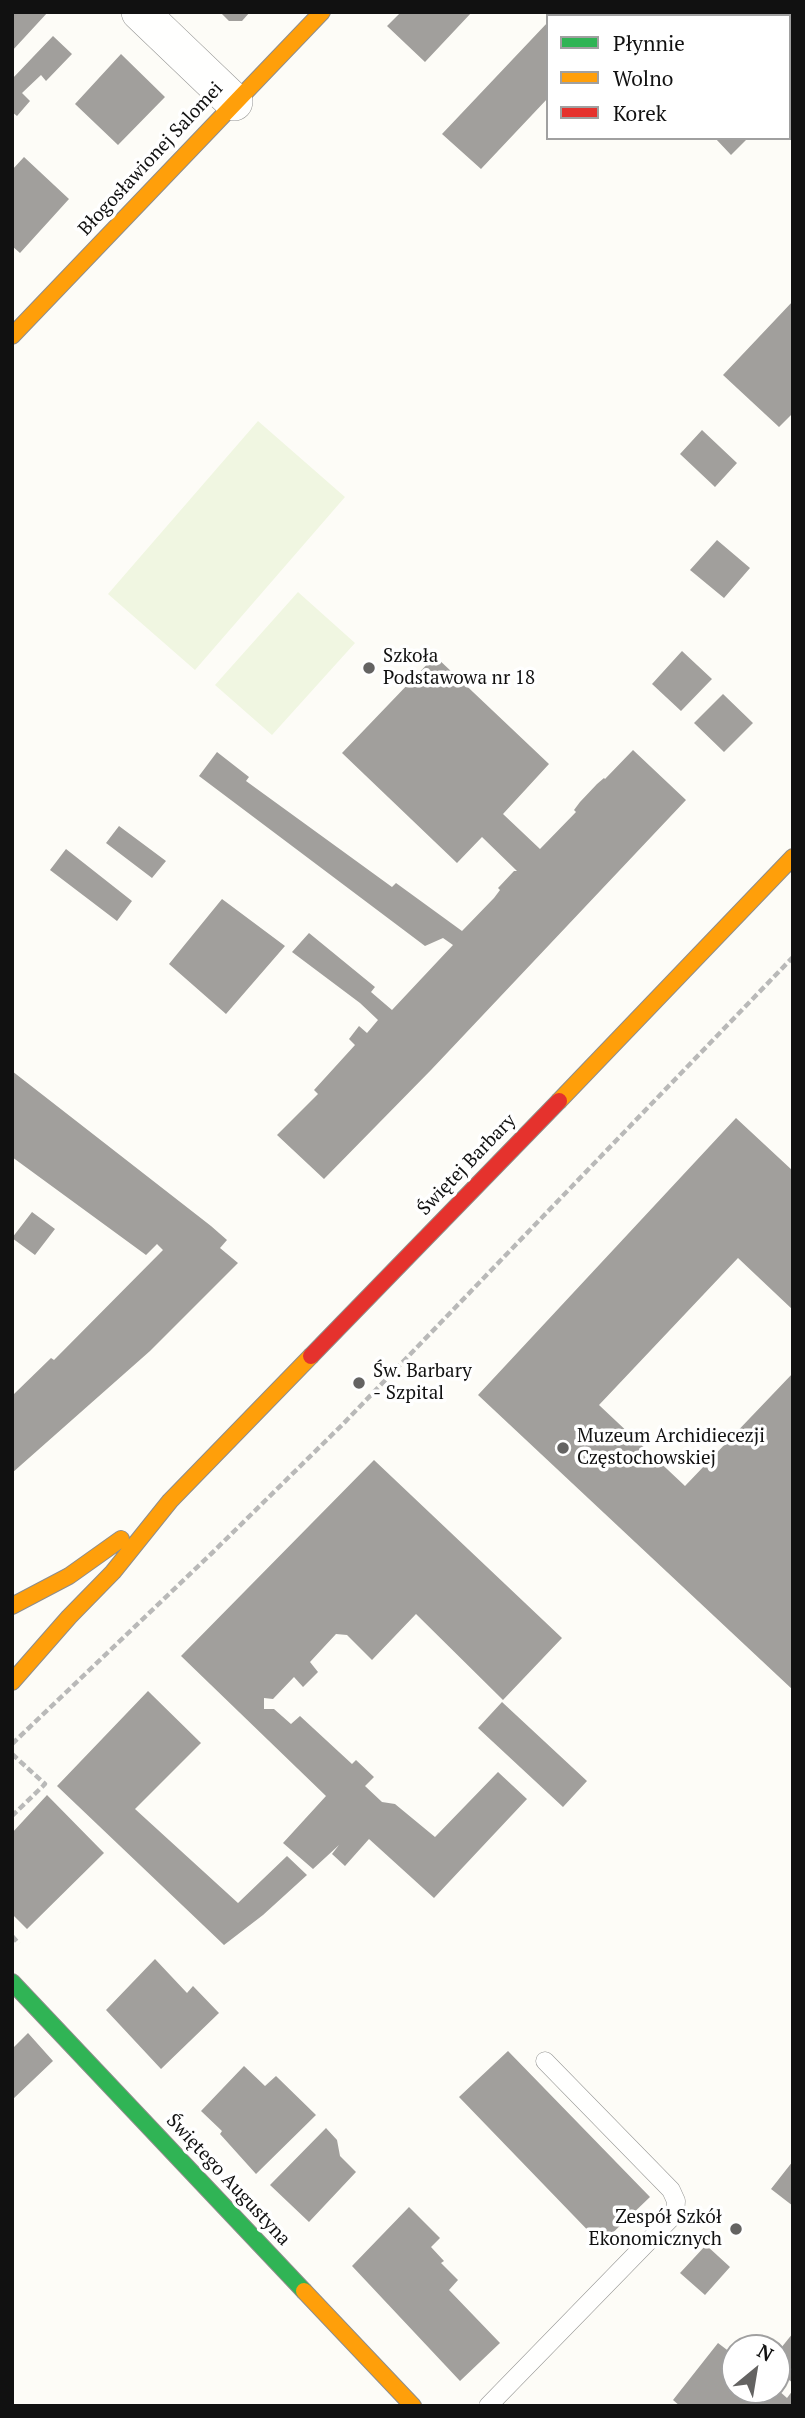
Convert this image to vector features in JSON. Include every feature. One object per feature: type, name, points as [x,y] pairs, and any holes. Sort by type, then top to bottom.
[{"type":"street","points":[[140,12],[234,102]]},
{"type":"street","name":"Błogosławionej Salomei","points":[[12,336],[322,12]]},
{"type":"street","name":"Świętej Barbary","points":[[12,1682],[69,1617],[113,1573],[170,1501],[793,857]]},
{"type":"street","name":"Świętej Barbary","points":[[12,1606],[33,1597],[99,1557],[170,1501]]},
{"type":"street","name":"Świętego Augustyna","points":[[12,1982],[413,2406]]},
{"type":"lane","points":[[488,2406],[675,2214],[676,2201],[671,2190],[545,2061]]},
{"type":"path","points":[[12,1744],[343,1424],[793,957]]},
{"type":"path","points":[[12,1754],[45,1784],[12,1816]]},
{"type":"green space","points":[[258,421],[345,497],[195,670],[108,594]]},
{"type":"green space","points":[[298,592],[355,643],[272,735],[215,685]]},
{"type":"building","points":[[12,12],[48,12],[12,51]]},
{"type":"building","points":[[220,12],[250,12],[242,21],[229,21]]},
{"type":"building","points":[[401,12],[472,12],[425,62],[387,26]]},
{"type":"building","points":[[546,24],[546,100],[481,169],[442,134]]},
{"type":"building","points":[[53,36],[72,54],[46,81],[41,75],[22,93],[30,101],[17,116],[12,112],[12,79]]},
{"type":"building","points":[[121,54],[165,97],[118,145],[75,104]]},
{"type":"building","points":[[717,140],[746,140],[731,155]]},
{"type":"building","points":[[24,157],[69,199],[20,253],[12,246],[12,170]]},
{"type":"building","points":[[793,301],[793,413],[779,427],[723,375]]},
{"type":"building","points":[[702,430],[737,463],[715,487],[680,454]]},
{"type":"building","points":[[717,540],[750,568],[724,598],[690,570]]},
{"type":"building","points":[[682,651],[712,679],[681,711],[652,684]]},
{"type":"building","points":[[435,656],[549,764],[503,814],[540,849],[576,812],[574,810],[580,802],[633,750],[686,800],[324,1179],[277,1135],[318,1094],[314,1090],[355,1045],[349,1039],[359,1026],[367,1033],[378,1020],[360,1003],[292,952],[309,933],[375,987],[371,992],[392,1010],[453,945],[443,938],[425,946],[199,776],[217,752],[249,777],[246,781],[392,887],[396,883],[462,931],[494,898],[500,890],[498,888],[517,871],[482,837],[457,863],[342,753]]},
{"type":"building","points":[[723,694],[753,723],[724,752],[694,723]]},
{"type":"building","points":[[119,826],[166,861],[152,878],[106,843]]},
{"type":"building","points":[[66,849],[132,901],[117,921],[50,870]]},
{"type":"building","points":[[222,899],[285,946],[226,1014],[169,964]]},
{"type":"building","points":[[12,1071],[211,1226],[227,1240],[220,1248],[238,1263],[150,1351],[12,1473],[12,1392],[14,1394],[51,1358],[54,1360],[163,1250],[157,1244],[146,1255],[12,1157]]},
{"type":"building","points":[[736,1118],[793,1171],[793,1310],[738,1258],[599,1405],[685,1486],[793,1373],[793,1690],[478,1395]]},
{"type":"building","points":[[32,1212],[55,1229],[35,1255],[12,1238]]},
{"type":"building","points":[[374,1460],[562,1638],[503,1700],[416,1614],[372,1660],[347,1635],[336,1634],[310,1662],[318,1672],[303,1687],[294,1677],[273,1699],[264,1698],[264,1709],[274,1709],[291,1724],[300,1716],[352,1764],[356,1760],[374,1777],[365,1786],[382,1802],[395,1804],[435,1837],[498,1772],[527,1799],[434,1898],[369,1839],[345,1866],[332,1854],[339,1845],[313,1869],[283,1843],[326,1796],[181,1656]]},
{"type":"building","points":[[148,1691],[201,1743],[135,1809],[238,1903],[287,1856],[307,1875],[263,1915],[224,1945],[57,1786]]},
{"type":"building","points":[[502,1702],[587,1781],[563,1807],[478,1728]]},
{"type":"building","points":[[47,1795],[104,1853],[27,1929],[12,1914],[12,1833]]},
{"type":"building","points":[[155,1959],[187,1993],[193,1986],[219,2013],[161,2069],[106,2010]]},
{"type":"building","points":[[28,2033],[53,2061],[12,2100],[12,2049]]},
{"type":"building","points":[[508,2051],[650,2197],[601,2244],[459,2097]]},
{"type":"building","points":[[244,2066],[265,2086],[276,2076],[316,2115],[256,2174],[220,2134],[222,2131],[201,2111]]},
{"type":"building","points":[[326,2128],[337,2140],[340,2156],[356,2172],[309,2222],[270,2185]]},
{"type":"building","points":[[793,2161],[793,2206],[771,2189]]},
{"type":"building","points":[[409,2207],[440,2238],[431,2247],[444,2261],[441,2263],[458,2280],[449,2290],[500,2343],[460,2381],[352,2266]]},
{"type":"building","points":[[706,2245],[730,2267],[705,2295],[680,2273]]},
{"type":"building","points":[[793,2333],[793,2383],[791,2382]]},
{"type":"building","points":[[718,2343],[721,2345],[721,2404],[791,2404],[793,2390],[793,2406],[680,2406],[673,2400]]},
{"type":"traffic: fast","points":[[12,1982],[304,2291]]},
{"type":"traffic: slow","points":[[12,336],[322,12]]},
{"type":"traffic: slow","points":[[559,1101],[793,857]]},
{"type":"traffic: slow","points":[[12,1682],[113,1572],[170,1501],[311,1356]]},
{"type":"traffic: slow","points":[[12,1606],[69,1576],[121,1539]]},
{"type":"traffic: slow","points":[[304,2291],[413,2406]]},
{"type":"traffic: jam","points":[[311,1356],[559,1101]]},
{"type":"place","name":"Szkoła Podstawowa nr 18","points":[[369,668]]},
{"type":"place","name":"Św. Barbary - Szpital","points":[[359,1383]]},
{"type":"place","name":"Muzeum Archidiecezji Częstochowskiej","points":[[563,1448]]},
{"type":"place","name":"Zespół Szkół Ekonomicznych","points":[[736,2229]]}]
